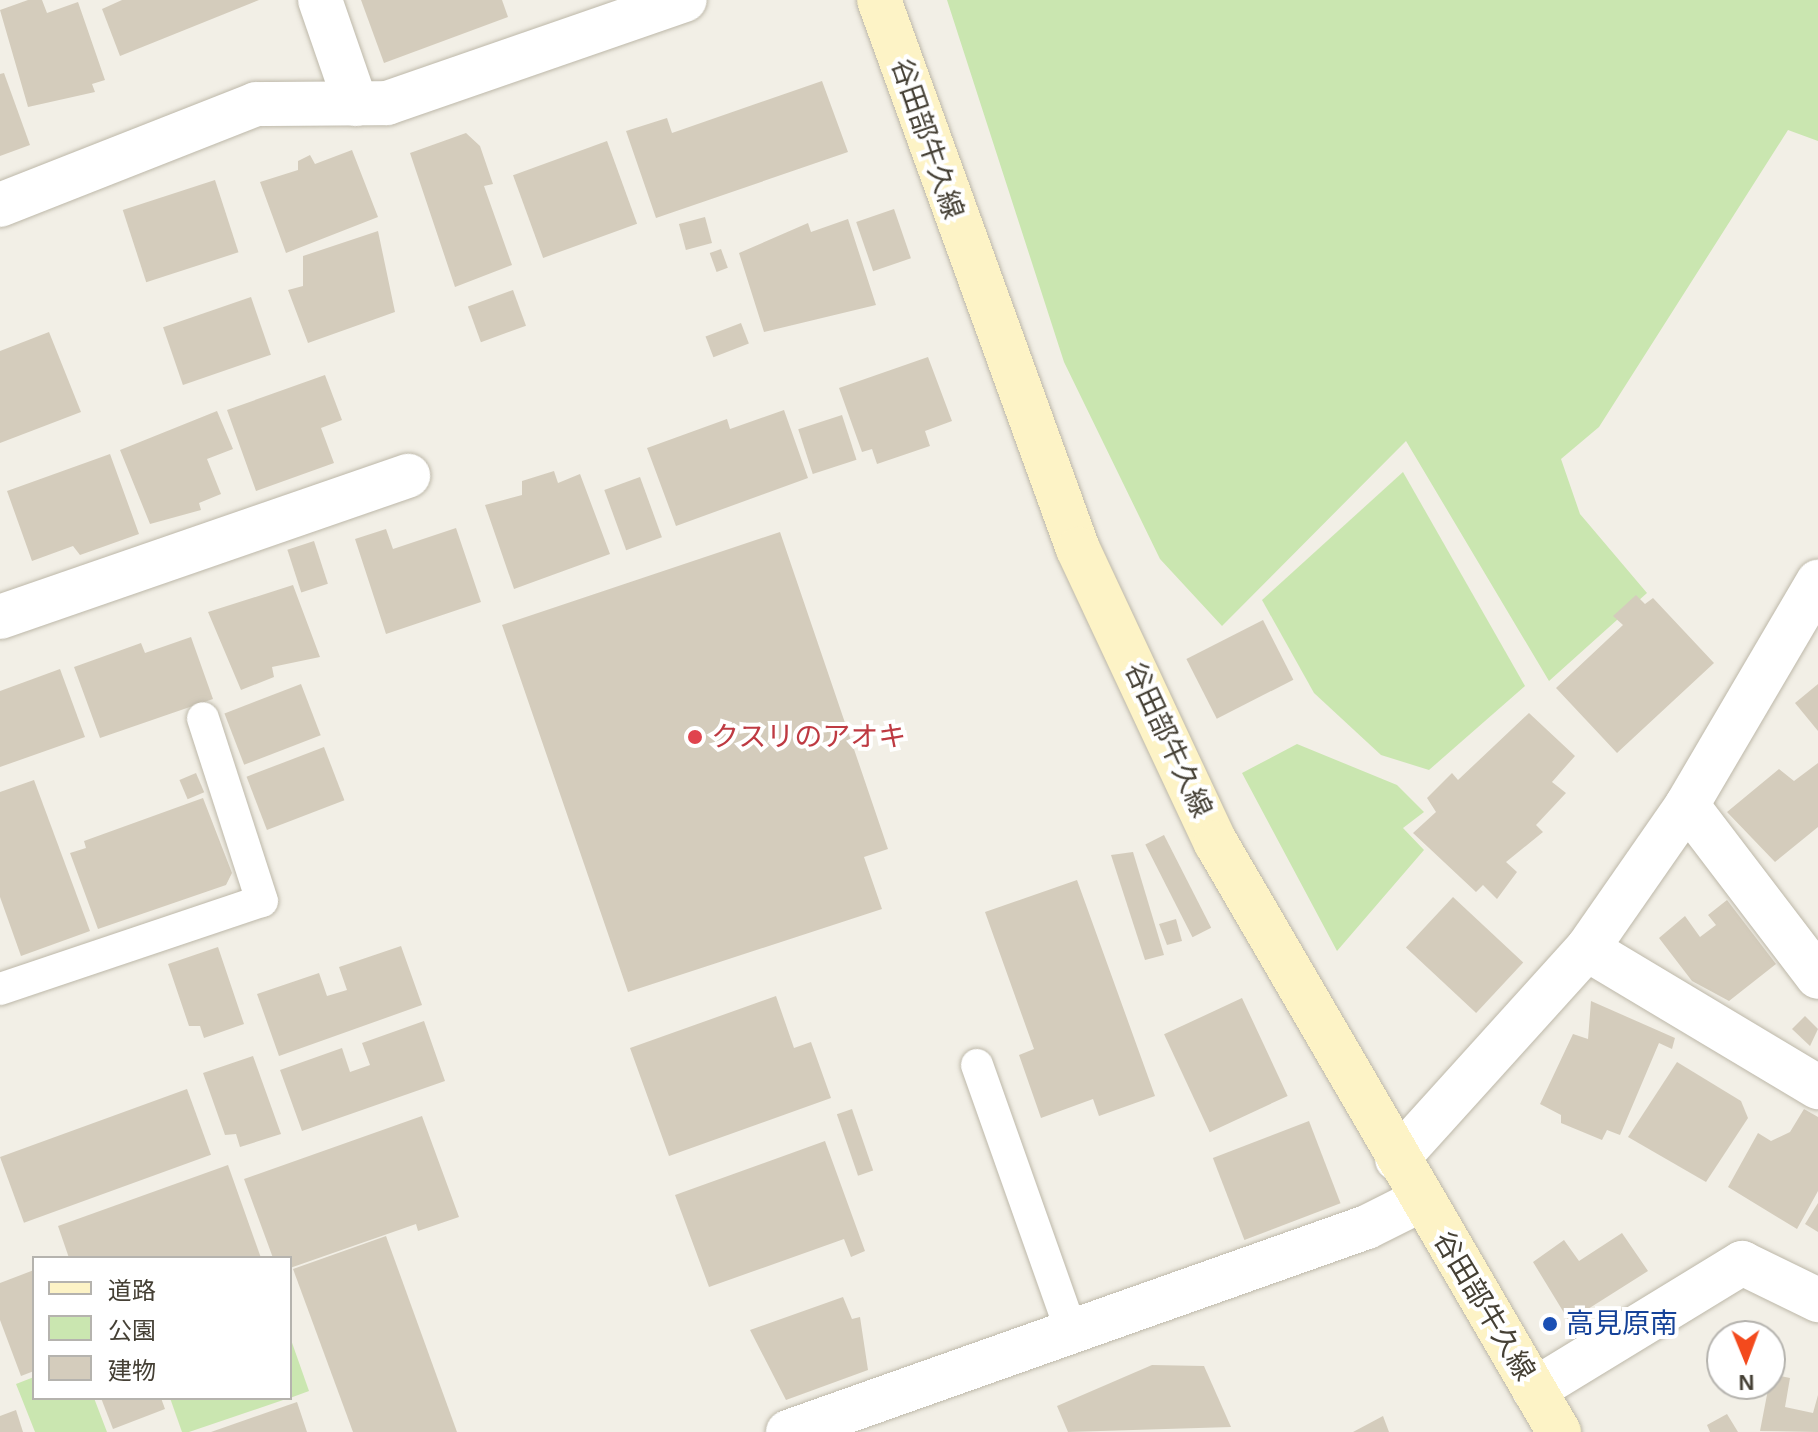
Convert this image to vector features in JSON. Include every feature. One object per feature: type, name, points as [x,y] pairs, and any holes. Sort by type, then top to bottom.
[{"type":"main road","name":"谷田部牛久線","points":[[879,0],[1078,549],[1216,843],[1397,1159],[1559,1432]]},
{"type":"street","points":[[320,0],[356,104]]},
{"type":"street","points":[[0,205],[256,104],[387,103],[685,0]]},
{"type":"street","points":[[0,617],[408,476]]},
{"type":"street","points":[[1397,1159],[1587,949],[1687,805],[1818,582]]},
{"type":"street","points":[[1687,805],[1818,977]]},
{"type":"street","points":[[1587,949],[1818,1087]]},
{"type":"street","points":[[788,1432],[1367,1227],[1421,1200]]},
{"type":"street","points":[[1534,1390],[1742,1263],[1818,1300]]},
{"type":"lane","points":[[0,989],[262,901],[203,718]]},
{"type":"lane","points":[[977,1065],[1071,1331]]},
{"type":"green space","points":[[947,0],[1818,0],[1818,141],[1788,130],[1599,427],[1561,459],[1580,514],[1647,593],[1549,681],[1406,441],[1222,626],[1160,559],[1064,362]]},
{"type":"green space","points":[[1403,472],[1525,686],[1429,770],[1381,755],[1314,693],[1262,600]]},
{"type":"green space","points":[[1297,744],[1397,785],[1424,812],[1403,828],[1424,850],[1337,951],[1242,773]]},
{"type":"green space","points":[[292,1343],[309,1391],[292,1397]]},
{"type":"green space","points":[[32,1378],[32,1400],[95,1400],[107,1432],[35,1432],[16,1384]]},
{"type":"green space","points":[[171,1400],[283,1400],[189,1432],[182,1432]]},
{"type":"building","points":[[28,0],[42,0],[47,13],[78,2],[105,80],[92,84],[95,92],[28,107],[0,10]]},
{"type":"building","points":[[122,0],[259,0],[120,56],[102,9]]},
{"type":"building","points":[[361,0],[502,0],[508,17],[384,63]]},
{"type":"building","points":[[4,73],[30,145],[0,156],[0,74]]},
{"type":"building","points":[[822,81],[848,152],[656,218],[626,131],[667,118],[672,133]]},
{"type":"building","points":[[466,133],[480,146],[493,184],[484,186],[512,265],[455,287],[410,153]]},
{"type":"building","points":[[607,141],[637,224],[543,258],[513,175]]},
{"type":"building","points":[[352,150],[378,217],[286,253],[260,182],[298,170],[298,161],[310,155],[315,164]]},
{"type":"building","points":[[215,180],[238,252],[146,282],[123,210]]},
{"type":"building","points":[[894,209],[911,258],[873,271],[856,222]]},
{"type":"building","points":[[705,217],[712,243],[686,250],[679,224]]},
{"type":"building","points":[[848,219],[876,305],[764,332],[739,253],[808,223],[811,232]]},
{"type":"building","points":[[378,231],[395,312],[308,343],[288,290],[303,286],[303,256]]},
{"type":"building","points":[[721,249],[728,268],[717,272],[710,253]]},
{"type":"building","points":[[513,290],[526,326],[481,342],[468,306]]},
{"type":"building","points":[[251,297],[271,355],[183,385],[163,327]]},
{"type":"building","points":[[741,323],[749,344],[713,357],[706,337]]},
{"type":"building","points":[[49,332],[81,412],[0,443],[0,351]]},
{"type":"building","points":[[928,357],[952,421],[925,431],[930,446],[877,464],[872,449],[862,452],[839,388]]},
{"type":"building","points":[[325,375],[342,420],[321,428],[334,463],[256,491],[227,410]]},
{"type":"building","points":[[784,410],[808,478],[676,526],[647,448],[727,419],[730,429]]},
{"type":"building","points":[[217,411],[233,449],[207,459],[221,494],[199,503],[201,510],[150,524],[120,450]]},
{"type":"building","points":[[842,415],[857,460],[813,474],[798,429]]},
{"type":"building","points":[[110,454],[139,534],[80,555],[73,546],[32,561],[7,491]]},
{"type":"building","points":[[554,471],[558,483],[580,474],[610,554],[514,589],[485,505],[522,495],[522,481]]},
{"type":"building","points":[[640,477],[662,537],[626,550],[604,490]]},
{"type":"building","points":[[456,528],[481,602],[386,634],[355,539],[386,529],[393,549]]},
{"type":"building","name":"クスリのアオキ","points":[[780,532],[888,849],[864,857],[882,909],[628,992],[502,625]]},
{"type":"building","points":[[314,541],[328,584],[301,592],[287,550]]},
{"type":"building","points":[[293,585],[320,657],[272,667],[274,677],[241,690],[208,612]]},
{"type":"building","points":[[1636,595],[1645,604],[1653,598],[1714,663],[1617,753],[1556,688],[1623,625],[1613,616]]},
{"type":"building","points":[[1263,620],[1293,680],[1217,719],[1186,659]]},
{"type":"building","points":[[191,637],[213,699],[100,738],[74,667],[141,643],[145,653]]},
{"type":"building","points":[[60,669],[85,737],[0,767],[0,691]]},
{"type":"building","points":[[301,684],[321,735],[244,765],[224,713]]},
{"type":"building","points":[[1818,684],[1818,731],[1795,703]]},
{"type":"building","points":[[1529,713],[1575,756],[1552,782],[1566,793],[1536,825],[1543,832],[1506,862],[1517,872],[1497,899],[1483,885],[1476,892],[1413,833],[1436,812],[1427,798],[1452,773],[1458,780]]},
{"type":"building","points":[[324,747],[344,800],[267,830],[247,777]]},
{"type":"building","points":[[1818,763],[1818,827],[1775,862],[1727,812],[1779,769],[1794,781]]},
{"type":"building","points":[[196,773],[204,792],[188,799],[179,780]]},
{"type":"building","points":[[34,780],[90,931],[21,956],[0,897],[0,792]]},
{"type":"building","points":[[203,798],[232,873],[226,885],[98,929],[70,853],[86,848],[84,841]]},
{"type":"building","points":[[1164,835],[1211,928],[1193,937],[1145,845]]},
{"type":"building","points":[[1133,852],[1164,955],[1145,960],[1111,855]]},
{"type":"building","points":[[1077,880],[1155,1096],[1099,1116],[1093,1099],[1041,1118],[1019,1055],[1034,1049],[985,912]]},
{"type":"building","points":[[1453,897],[1523,962],[1476,1013],[1406,947]]},
{"type":"building","points":[[1727,900],[1776,964],[1729,1001],[1692,981],[1659,938],[1685,916],[1700,937],[1716,925],[1708,915]]},
{"type":"building","points":[[1176,919],[1182,941],[1167,945],[1159,924]]},
{"type":"building","points":[[401,946],[422,1005],[279,1056],[257,994],[319,973],[327,996],[347,990],[339,967]]},
{"type":"building","points":[[218,947],[244,1024],[204,1038],[200,1026],[189,1026],[168,964]]},
{"type":"building","points":[[776,996],[794,1048],[811,1042],[831,1098],[669,1156],[630,1048]]},
{"type":"building","points":[[1242,998],[1288,1096],[1210,1132],[1164,1034]]},
{"type":"building","points":[[1591,1001],[1675,1038],[1672,1049],[1659,1043],[1620,1135],[1607,1130],[1602,1140],[1561,1123],[1561,1115],[1540,1104],[1573,1034],[1588,1039]]},
{"type":"building","points":[[1805,1016],[1818,1029],[1810,1046],[1792,1029]]},
{"type":"building","points":[[424,1021],[445,1081],[302,1131],[280,1070],[342,1048],[350,1072],[370,1065],[362,1043]]},
{"type":"building","points":[[253,1056],[281,1134],[240,1147],[236,1134],[225,1135],[203,1073]]},
{"type":"building","points":[[1677,1062],[1741,1101],[1748,1118],[1706,1182],[1628,1137]]},
{"type":"building","points":[[187,1089],[211,1155],[24,1223],[0,1157]]},
{"type":"building","points":[[852,1109],[873,1170],[858,1176],[837,1114]]},
{"type":"building","points":[[1804,1109],[1818,1117],[1818,1191],[1797,1229],[1728,1187],[1758,1133],[1771,1141],[1790,1132]]},
{"type":"building","points":[[422,1116],[459,1217],[418,1231],[416,1224],[292,1267],[292,1256],[272,1256],[244,1179]]},
{"type":"building","points":[[1309,1121],[1341,1203],[1244,1240],[1213,1158]]},
{"type":"building","points":[[825,1141],[865,1251],[851,1257],[844,1239],[709,1287],[675,1195]]},
{"type":"building","points":[[228,1165],[260,1256],[68,1256],[58,1226]]},
{"type":"building","points":[[1818,1203],[1818,1232],[1805,1224]]},
{"type":"building","points":[[1622,1233],[1648,1271],[1569,1321],[1533,1262],[1564,1240],[1579,1261]]},
{"type":"building","points":[[386,1236],[457,1432],[353,1432],[293,1269]]},
{"type":"building","points":[[32,1271],[32,1372],[21,1376],[0,1320],[0,1283]]},
{"type":"building","points":[[843,1297],[852,1319],[860,1317],[868,1370],[786,1400],[750,1330]]},
{"type":"building","points":[[1152,1365],[1204,1366],[1231,1427],[1068,1432],[1057,1406]]},
{"type":"building","points":[[1786,1377],[1790,1378],[1785,1407],[1813,1413],[1818,1395],[1818,1432],[1760,1431],[1766,1400],[1786,1400]]},
{"type":"building","points":[[102,1400],[162,1400],[165,1409],[113,1429]]},
{"type":"building","points":[[297,1402],[307,1432],[211,1432]]},
{"type":"building","points":[[16,1410],[23,1432],[0,1432],[0,1416]]},
{"type":"building","points":[[1727,1414],[1738,1432],[1710,1432],[1707,1425]]},
{"type":"building","points":[[1383,1416],[1389,1432],[1353,1432]]},
{"type":"place","name":"クスリのアオキ","points":[[695,737]]},
{"type":"place","name":"高見原南","points":[[1550,1324]]}]
